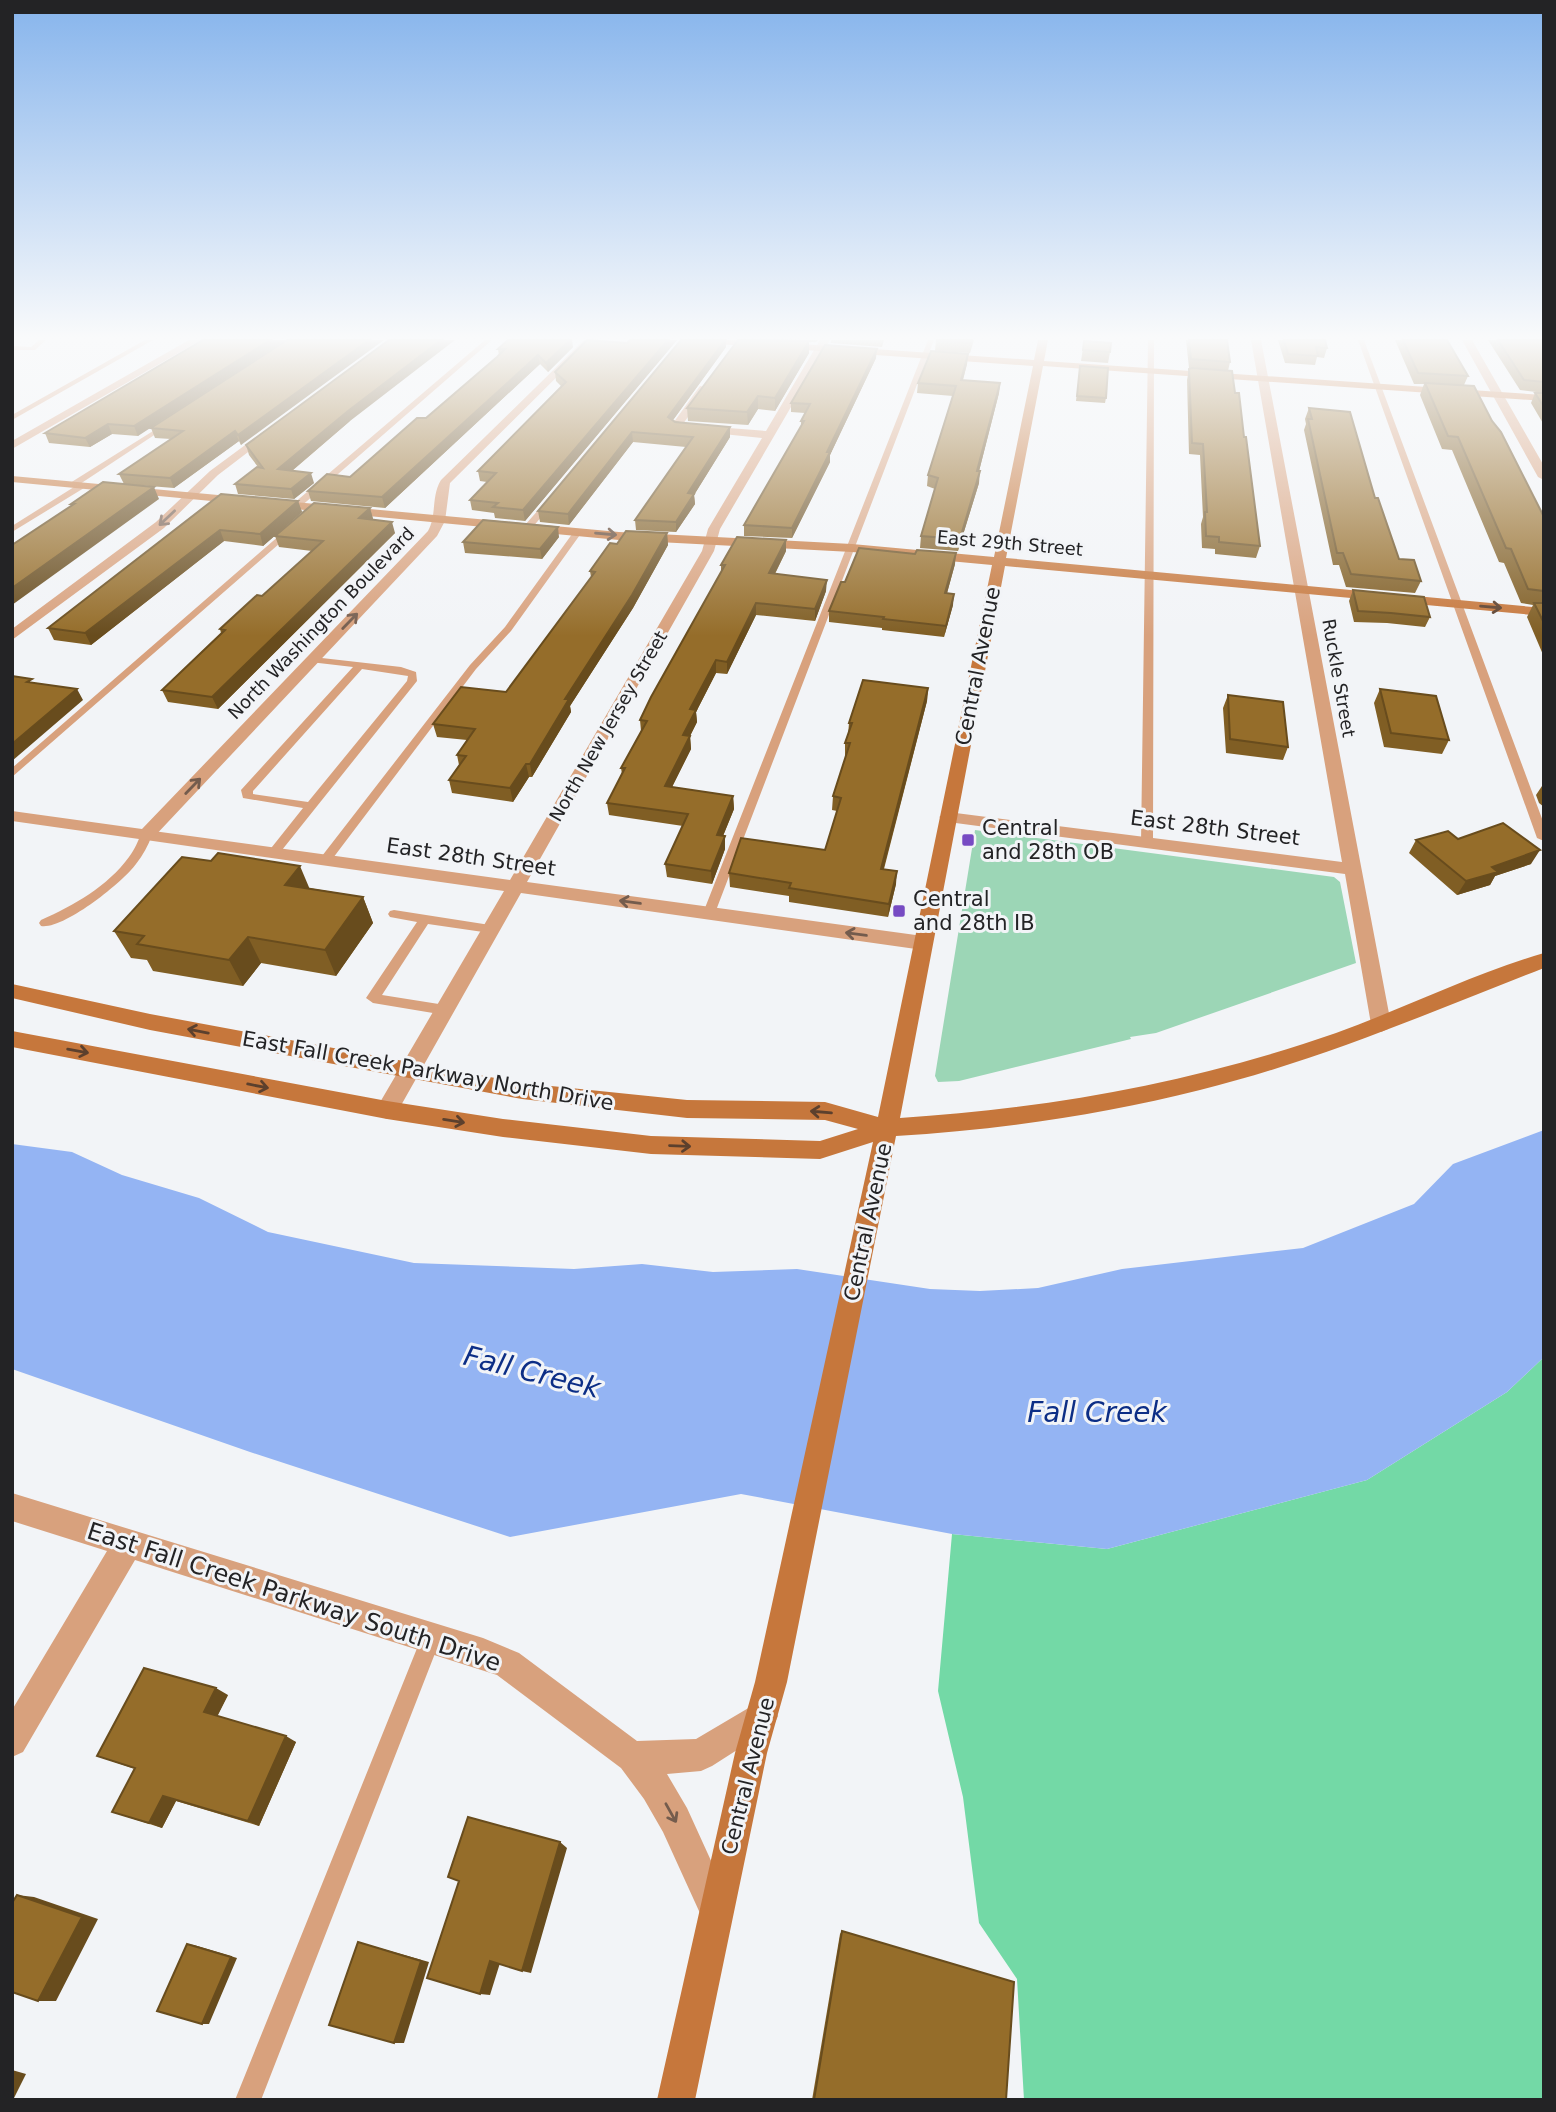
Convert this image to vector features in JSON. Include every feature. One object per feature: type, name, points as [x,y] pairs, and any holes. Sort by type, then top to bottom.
[{"type":"main road","name":"Central Avenue","points":[[676,2100],[751,1753],[771,1682],[867,1224],[1023,439]]},
{"type":"main road","name":"East 29th Street","points":[[12,479],[296,506],[312,512],[440,519],[578,532],[852,548],[1544,612]]},
{"type":"main road","name":"East Fall Creek Parkway North Drive","points":[[12,1039],[387,1110],[503,1128],[638,1143],[820,1150],[887,1128],[1020,1116],[1172,1089],[1257,1066],[1381,1024],[1544,960]]},
{"type":"main road","name":"East Fall Creek Parkway North Drive","points":[[12,991],[150,1021],[522,1091],[687,1109],[825,1111],[887,1128]]},
{"type":"street","points":[[12,636],[160,525],[214,473],[261,439]]},
{"type":"street","name":"North Washington Boulevard","points":[[146,835],[433,533],[440,519],[440,493],[445,482],[489,439]]},
{"type":"street","name":"North New Jersey Street","points":[[387,1110],[702,564],[714,529],[768,439]]},
{"type":"street","name":"Ruckle Street","points":[[1274,439],[1381,1024]]},
{"type":"street","points":[[1522,439],[1544,477]]},
{"type":"street","name":"East 28th Street","points":[[12,816],[923,943]]},
{"type":"street","name":"East 28th Street","points":[[948,817],[1352,869]]},
{"type":"street","name":"East Fall Creek Parkway South Drive","points":[[12,1507],[483,1653],[508,1664],[632,1757],[656,1787],[675,1820],[716,1910]]},
{"type":"street","points":[[12,1741],[128,1544]]},
{"type":"street","points":[[632,1757],[680,1758],[701,1755],[762,1716]]},
{"type":"lane","points":[[12,530],[146,439]]},
{"type":"lane","points":[[296,506],[374,439]]},
{"type":"lane","points":[[709,914],[893,439]]},
{"type":"lane","points":[[1147,842],[1151,439]]},
{"type":"lane","points":[[1397,439],[1543,838]]},
{"type":"lane","points":[[528,527],[558,493]]},
{"type":"lane","points":[[12,774],[298,524]]},
{"type":"lane","points":[[326,859],[473,667],[508,629],[578,532]]},
{"type":"lane","points":[[274,852],[412,681],[413,674],[408,671],[313,660]]},
{"type":"lane","points":[[311,806],[254,798],[247,796],[247,790],[360,665]]},
{"type":"lane","points":[[45,923],[71,913],[92,900],[143,847],[146,835]]},
{"type":"lane","points":[[394,914],[491,929]]},
{"type":"lane","points":[[425,919],[373,998],[444,1010]]},
{"type":"lane","points":[[248,2100],[431,1638]]},
{"type":"green space","points":[[975,830],[1334,877],[1340,882],[1356,963],[1156,1033],[1130,1037],[1131,1039],[959,1081],[938,1082],[935,1076]]},
{"type":"green space","points":[[1544,1357],[1544,2100],[1024,2100],[1017,1979],[979,1923],[963,1797],[938,1691],[952,1534],[1107,1549],[1367,1480],[1507,1392]]},
{"type":"water","name":"Fall Creek","points":[[1544,1130],[1544,1357],[1507,1392],[1367,1480],[1107,1549],[952,1534],[741,1494],[510,1537],[250,1452],[12,1369],[12,1144],[72,1152],[122,1175],[199,1198],[268,1232],[414,1263],[574,1269],[642,1264],[713,1272],[797,1269],[930,1289],[980,1291],[1038,1288],[1122,1269],[1303,1248],[1414,1204],[1453,1164]]},
{"type":"building","points":[[172,439],[225,439],[170,478],[119,474]]},
{"type":"building","points":[[255,439],[315,439],[278,469],[311,473],[291,489],[235,484],[257,467],[263,468],[246,445]]},
{"type":"building","points":[[394,439],[446,439],[382,497],[308,491],[327,474],[350,477]]},
{"type":"building","points":[[510,439],[584,439],[523,510],[493,507],[498,503],[470,500],[496,473],[478,471]]},
{"type":"building","points":[[599,439],[627,439],[568,514],[538,511]]},
{"type":"building","points":[[692,439],[723,439],[688,493],[694,494],[676,522],[635,520]]},
{"type":"building","points":[[794,439],[834,439],[827,452],[830,452],[792,528],[744,525]]},
{"type":"building","points":[[939,439],[985,439],[977,471],[980,471],[960,539],[921,536],[938,478],[928,475]]},
{"type":"building","points":[[1192,439],[1246,439],[1260,546],[1219,542],[1219,537],[1206,536],[1203,444],[1192,443]]},
{"type":"building","points":[[1312,439],[1358,439],[1375,498],[1378,498],[1399,559],[1414,560],[1421,581],[1351,574],[1343,553],[1337,553]]},
{"type":"building","points":[[1459,439],[1504,439],[1544,517],[1544,591],[1528,589],[1511,549],[1506,548]]},
{"type":"building","points":[[103,482],[154,487],[12,588],[12,545]]},
{"type":"building","points":[[221,494],[298,501],[260,534],[220,530],[85,633],[48,628]]},
{"type":"building","points":[[314,503],[370,508],[359,518],[392,522],[212,697],[162,690],[225,630],[220,629],[257,595],[262,596],[323,541],[275,536]]},
{"type":"building","points":[[483,520],[558,527],[540,549],[463,542]]},
{"type":"building","points":[[626,531],[667,533],[632,595],[565,699],[569,699],[530,764],[526,764],[510,788],[449,780],[466,756],[457,755],[475,729],[433,724],[461,687],[506,692],[595,572],[590,571],[610,543],[617,544]]},
{"type":"building","points":[[737,537],[786,540],[769,573],[827,580],[815,609],[756,603],[727,662],[716,660],[690,709],[696,710],[683,735],[690,736],[665,786],[733,796],[717,835],[725,836],[711,871],[665,864],[688,814],[607,803],[625,768],[621,768],[647,721],[640,720],[651,697],[725,565],[721,565]]},
{"type":"building","points":[[859,548],[915,554],[917,550],[956,553],[945,593],[954,594],[946,626],[829,611]]},
{"type":"building","points":[[1353,590],[1424,597],[1430,617],[1358,611]]},
{"type":"building","points":[[1534,603],[1544,603],[1544,623]]},
{"type":"building","points":[[12,676],[32,679],[27,682],[77,689],[12,744]]},
{"type":"building","points":[[863,680],[928,688],[881,869],[897,871],[889,904],[789,888],[791,883],[729,873],[741,838],[825,850],[841,798],[833,796],[850,743],[845,743],[852,723],[849,723]]},
{"type":"building","points":[[1380,689],[1436,696],[1449,740],[1391,733]]},
{"type":"building","points":[[1228,695],[1283,702],[1288,747],[1230,739]]},
{"type":"building","points":[[1503,823],[1540,850],[1492,867],[1498,872],[1466,881],[1416,840],[1448,831],[1458,839]]},
{"type":"building","points":[[218,853],[300,866],[285,885],[363,897],[325,950],[248,937],[229,960],[137,944],[144,936],[114,931],[182,857],[211,861]]},
{"type":"building","points":[[144,1668],[216,1688],[204,1712],[286,1736],[248,1821],[163,1796],[149,1823],[112,1812],[135,1768],[97,1756]]},
{"type":"building","points":[[468,1817],[560,1842],[522,1971],[490,1961],[480,1994],[427,1978],[459,1881],[448,1877]]},
{"type":"building","points":[[17,1895],[82,1917],[38,2001],[12,1992],[12,1903]]},
{"type":"building","points":[[842,1931],[1014,1982],[1006,2100],[814,2100]]},
{"type":"building","points":[[358,1942],[421,1961],[394,2043],[329,2025]]},
{"type":"building","points":[[187,1944],[231,1957],[202,2024],[157,2011]]},
{"type":"place","name":"Central and 28th OB","points":[[968,840]]},
{"type":"place","name":"Central and 28th IB","points":[[899,911]]}]
